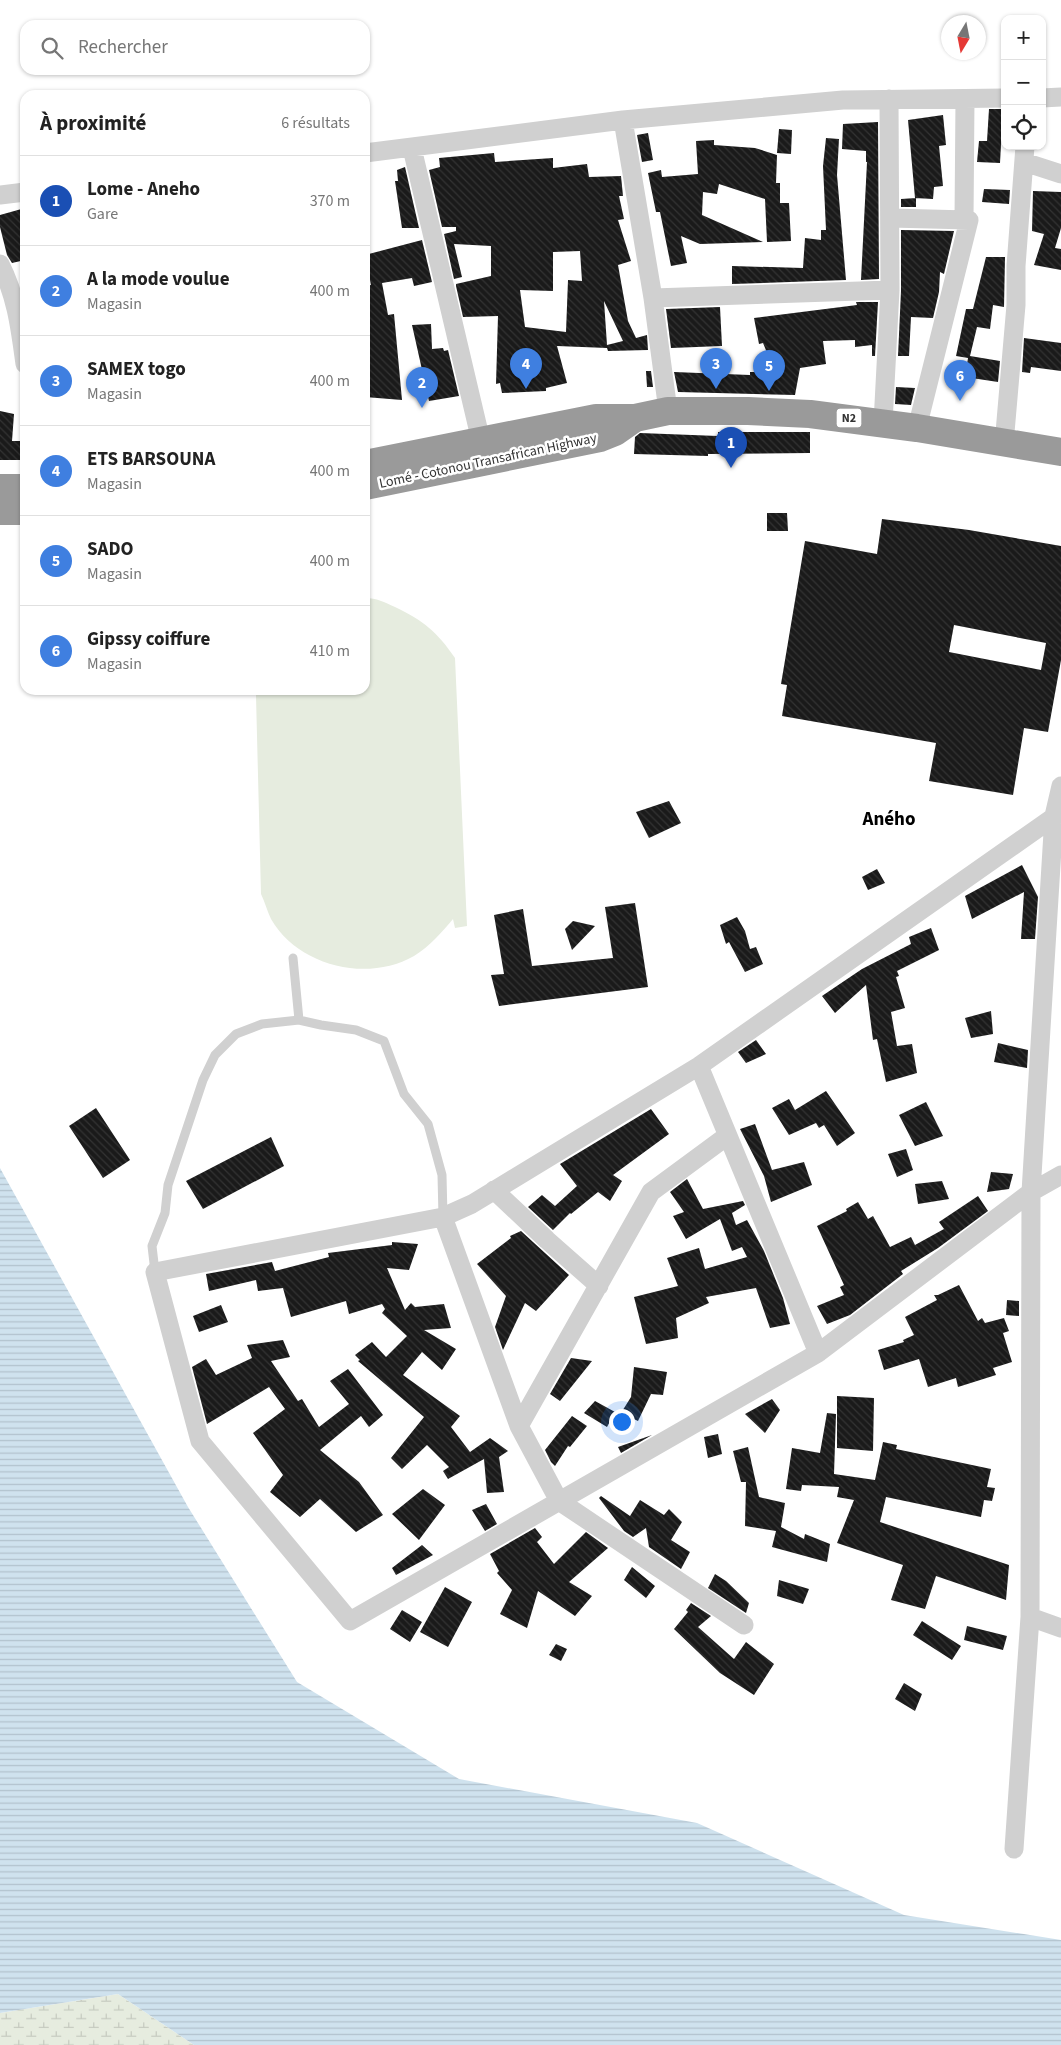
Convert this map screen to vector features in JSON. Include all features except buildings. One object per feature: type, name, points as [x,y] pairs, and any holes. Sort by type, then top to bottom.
[{"type":"highway","name":"Lomé - Cotonou Transafrican Highway","points":[[370,463],[596,418],[635,418],[668,411],[748,411],[810,414],[918,428],[1004,444],[1061,452]]},
{"type":"highway","name":"Lomé - Cotonou Transafrican Highway","points":[[370,485],[600,438],[615,432],[635,418]]},
{"type":"highway","points":[[0,488],[20,488]]},
{"type":"highway","points":[[0,511],[20,511]]},
{"type":"street","points":[[1046,98],[1061,97]]},
{"type":"street","points":[[370,152],[624,120],[843,100],[1001,98]]},
{"type":"street","points":[[883,423],[890,290],[890,99]]},
{"type":"street","points":[[964,220],[965,99]]},
{"type":"street","points":[[624,120],[653,298],[668,411]]},
{"type":"street","points":[[412,148],[481,441]]},
{"type":"street","points":[[1004,444],[1016,304],[1016,266],[1024,154],[1061,174]]},
{"type":"street","points":[[0,195],[20,193]]},
{"type":"street","points":[[890,218],[970,220],[918,428]]},
{"type":"street","points":[[0,264],[11,285],[20,323]]},
{"type":"street","points":[[653,298],[890,290]]},
{"type":"street","points":[[1014,1849],[1030,1617],[1032,1192],[1061,786]]},
{"type":"street","points":[[1058,814],[699,1066],[472,1204],[443,1217],[155,1272],[200,1441],[350,1622],[818,1353],[1032,1192],[1061,1175]]},
{"type":"street","points":[[699,1066],[818,1353]]},
{"type":"street","points":[[520,1426],[651,1192],[727,1136]]},
{"type":"street","points":[[494,1190],[598,1286]]},
{"type":"street","points":[[443,1217],[520,1426],[559,1501],[744,1625]]},
{"type":"street","points":[[1030,1617],[1061,1628]]},
{"type":"lane","points":[[293,958],[299,1020]]},
{"type":"lane","points":[[155,1272],[152,1246],[165,1213],[168,1185],[203,1080],[215,1055],[236,1034],[262,1024],[299,1020],[356,1030],[384,1041],[404,1094],[428,1124],[442,1175],[443,1217]]},
{"type":"green space","points":[[370,599],[384,602],[405,612],[422,622],[436,634],[455,658],[467,926],[455,928],[453,919],[430,944],[414,956],[395,964],[376,968],[355,969],[335,965],[316,958],[298,948],[283,935],[271,919],[261,894],[256,696],[370,695]]},
{"type":"green space","points":[[118,1994],[194,2045],[0,2045],[0,2013]]},
{"type":"water","points":[[0,1168],[188,1507],[297,1682],[459,1779],[697,1823],[904,1915],[1061,1940],[1061,2045],[194,2045],[118,1994],[0,2013]]},
{"type":"place","name":"ETS BARSOUNA","points":[[526,389]]},
{"type":"place","name":"SAMEX togo","points":[[716,389]]},
{"type":"place","name":"SADO","points":[[769,391]]},
{"type":"place","name":"Gipssy coiffure","points":[[960,401]]},
{"type":"place","name":"A la mode voulue","points":[[422,408]]},
{"type":"place","name":"Lome - Aneho","points":[[731,468]]},
{"type":"district","name":"Aného","points":[[889,819]]}]
